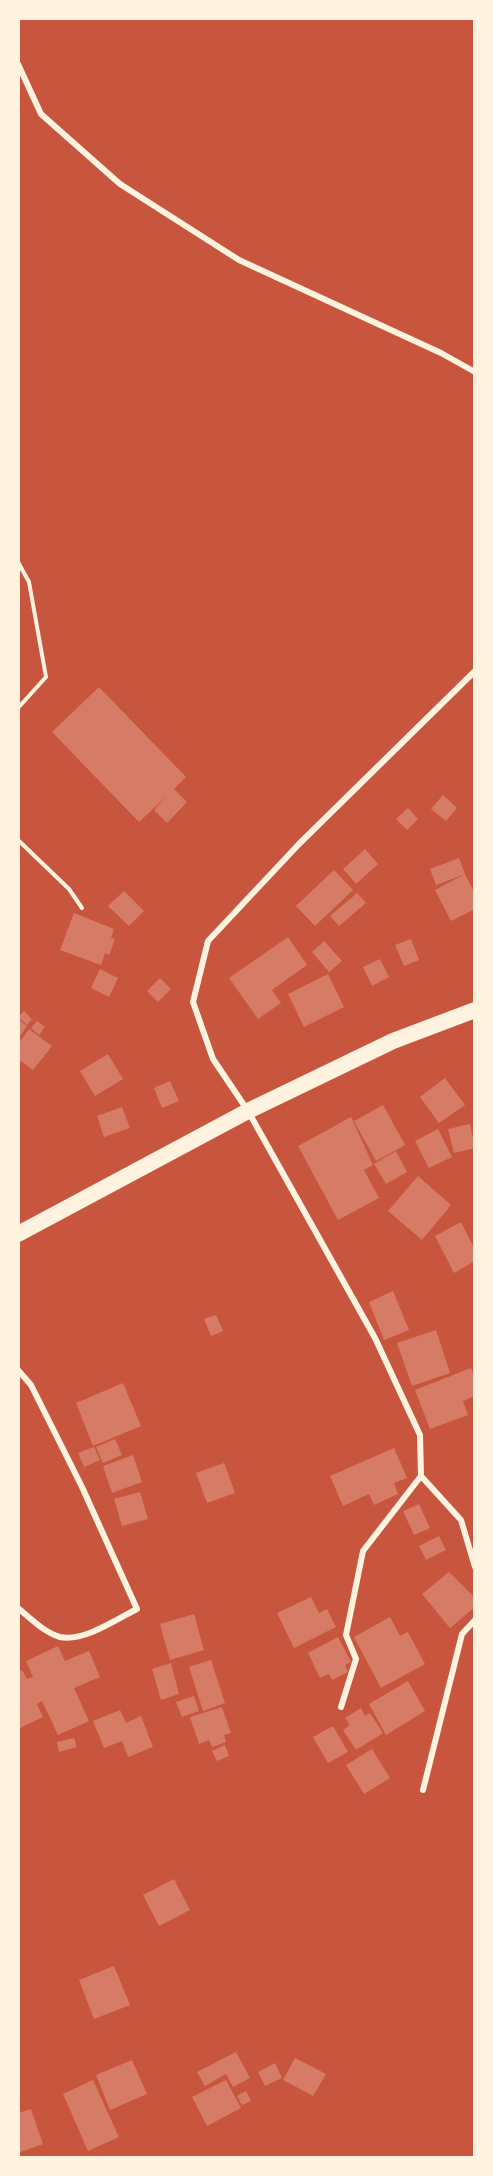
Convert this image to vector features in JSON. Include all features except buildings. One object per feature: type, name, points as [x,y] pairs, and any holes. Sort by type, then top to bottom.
[{"type":"highway","points":[[18,1234],[248,1111],[393,1041],[475,1011]]},
{"type":"street","points":[[18,64],[41,114],[120,184],[239,260],[441,353],[475,372]]},
{"type":"street","points":[[341,1707],[356,1659],[346,1635],[363,1551],[421,1476],[420,1435],[375,1338],[248,1111],[213,1059],[193,1002],[208,941],[299,844],[475,671]]},
{"type":"street","points":[[18,1370],[31,1385],[82,1487],[137,1608],[90,1634],[60,1637],[38,1625],[18,1608]]},
{"type":"street","points":[[421,1476],[461,1520],[475,1567]]},
{"type":"street","points":[[423,1790],[462,1634],[475,1620]]},
{"type":"path","points":[[18,562],[28,582],[46,677],[18,708]]},
{"type":"path","points":[[18,840],[69,889],[82,908]]}]
